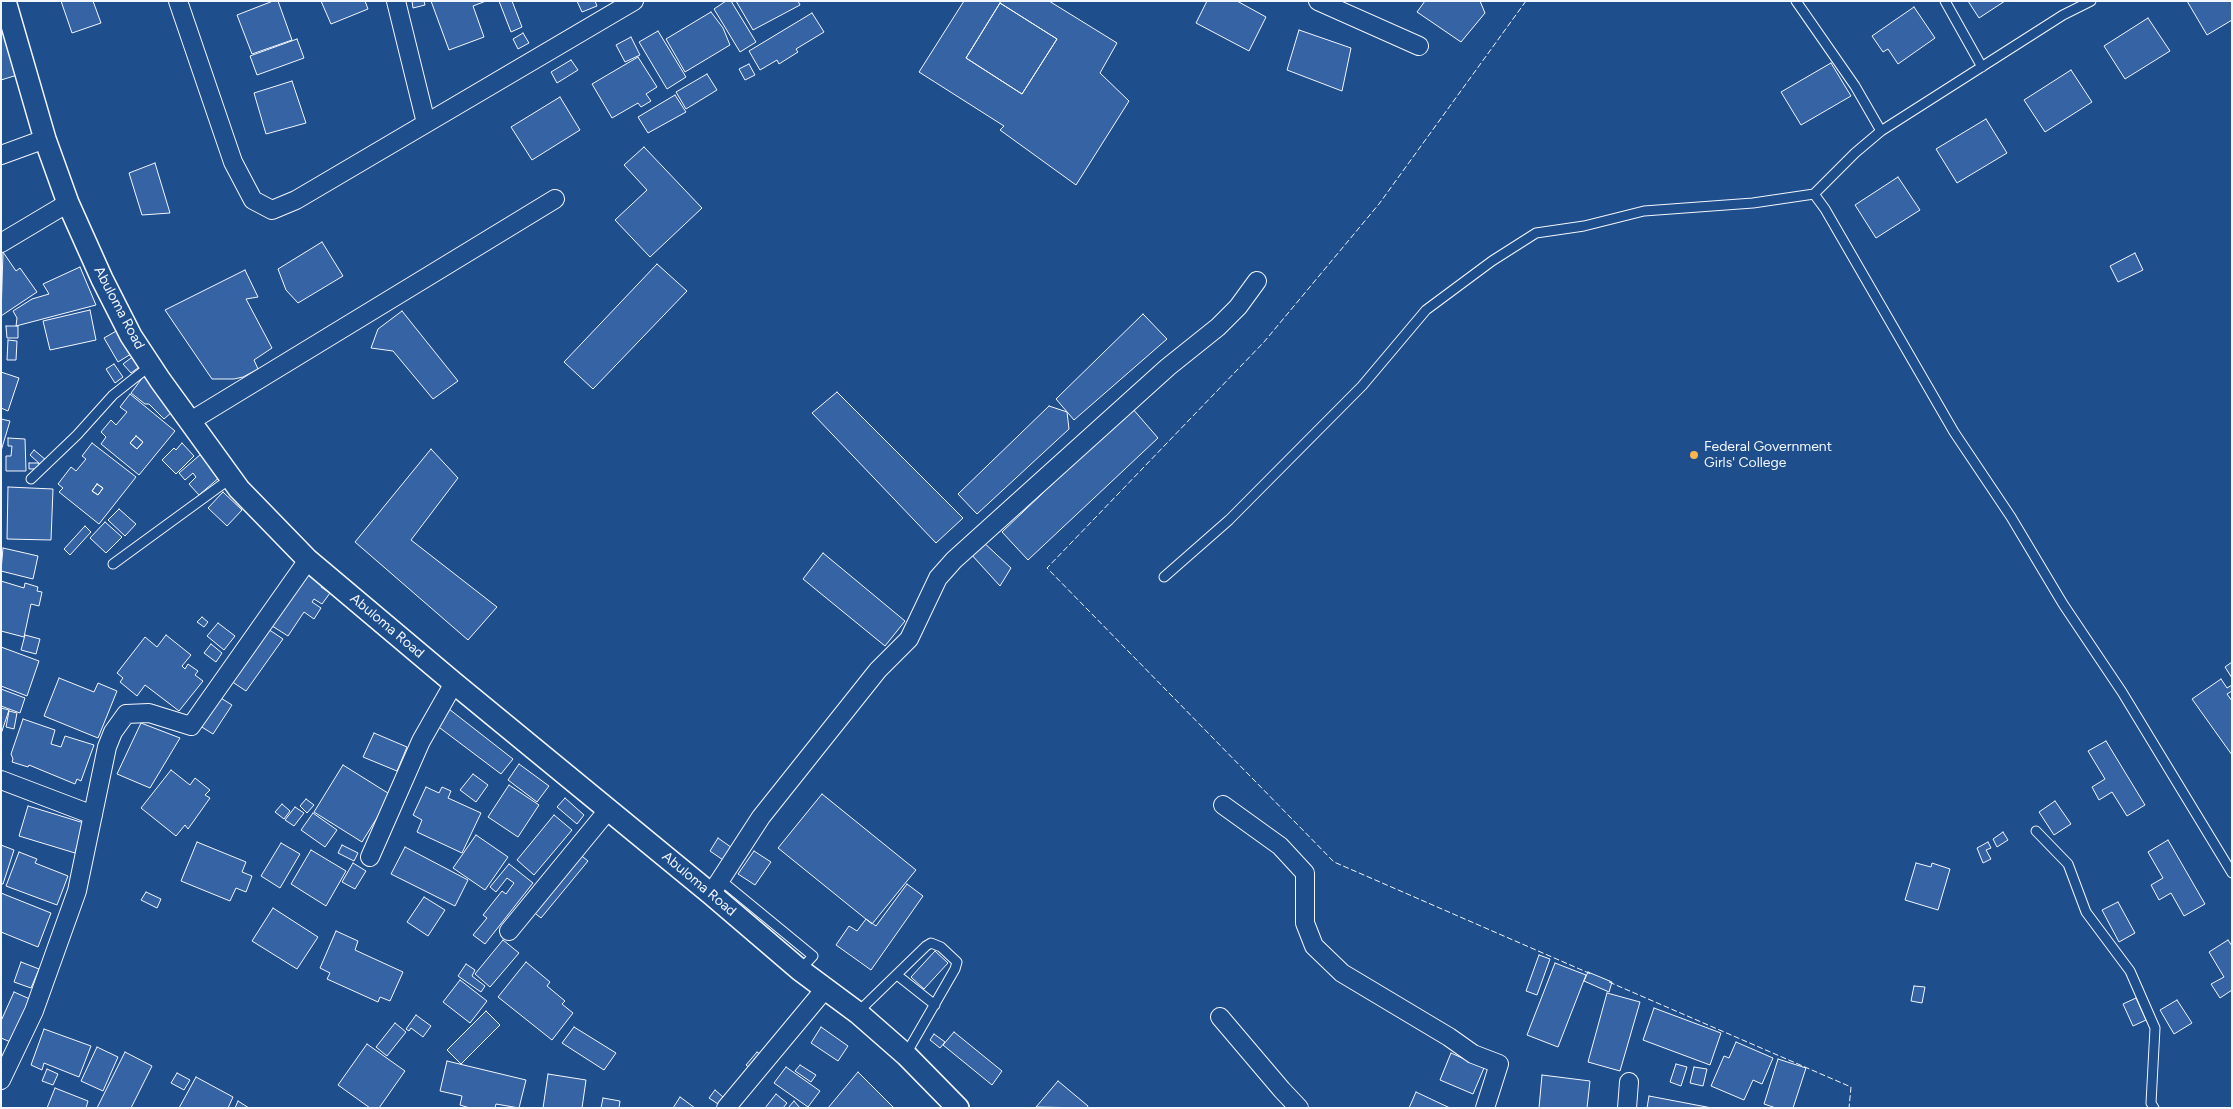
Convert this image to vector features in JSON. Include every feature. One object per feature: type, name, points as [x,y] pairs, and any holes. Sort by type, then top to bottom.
[{"type":"street","points":[[178,1],[233,162],[253,200],[272,210],[296,200],[617,6],[634,1]]},
{"type":"street","points":[[396,1],[426,123]]},
{"type":"street","points":[[1318,1],[1420,46]]},
{"type":"street","name":"Abuloma Road","points":[[3,2],[45,139],[68,203],[102,279],[131,336],[189,422],[231,478],[308,560],[454,683],[609,809],[717,888],[800,970],[858,1013],[906,1055],[958,1108]]},
{"type":"street","points":[[1,155],[45,139]]},
{"type":"street","points":[[189,422],[555,199]]},
{"type":"street","points":[[1,243],[68,203]]},
{"type":"street","points":[[717,888],[761,817],[878,670],[909,640],[938,578],[954,560],[1168,367],[1218,327],[1238,307],[1256,281]]},
{"type":"street","points":[[1,1080],[34,1011],[77,891],[107,747],[112,732],[126,714],[148,713],[191,726],[308,560]]},
{"type":"street","points":[[370,857],[421,741],[454,683]]},
{"type":"street","points":[[1,780],[93,815]]},
{"type":"street","points":[[1223,805],[1280,846],[1305,873],[1305,924],[1314,946],[1342,973],[1449,1036],[1473,1054],[1499,1064],[1485,1108]]},
{"type":"street","points":[[509,930],[609,809]]},
{"type":"street","points":[[726,1108],[825,989]]},
{"type":"street","points":[[1220,1017],[1299,1108]]},
{"type":"street","points":[[1627,1108],[1629,1082]]},
{"type":"lane","points":[[1796,1],[1855,86],[1881,131]]},
{"type":"lane","points":[[1945,1],[1982,67]]},
{"type":"lane","points":[[1164,577],[1230,520],[1362,386],[1426,310],[1492,261],[1536,233],[1584,226],[1644,211],[1753,203],[1814,194],[1881,131],[2064,15],[2091,1]]},
{"type":"lane","points":[[1814,194],[1825,209],[1954,432],[2012,517],[2063,604],[2122,692],[2232,874]]},
{"type":"lane","points":[[31,479],[77,435],[113,395],[152,365]]},
{"type":"lane","points":[[112,564],[231,478]]},
{"type":"lane","points":[[2036,831],[2068,864],[2086,912],[2130,971],[2155,1028],[2151,1102],[2154,1108]]},
{"type":"lane","points":[[858,1013],[931,943],[941,947],[957,962],[906,1055]]},
{"type":"lane","points":[[897,975],[935,1005]]},
{"type":"building","points":[[61,1],[93,1],[101,23],[72,33]]},
{"type":"building","points":[[273,1],[278,1],[292,40],[252,54],[237,15]]},
{"type":"building","points":[[321,1],[365,1],[368,9],[331,24]]},
{"type":"building","points":[[412,1],[424,1],[425,5],[413,8]]},
{"type":"building","points":[[431,1],[486,1],[473,6],[484,37],[449,50]]},
{"type":"building","points":[[499,1],[512,1],[522,27],[511,32]]},
{"type":"building","points":[[577,1],[595,1],[597,6],[582,12]]},
{"type":"building","points":[[726,1],[731,1],[756,42],[740,52],[714,9]]},
{"type":"building","points":[[736,1],[798,1],[800,5],[753,30]]},
{"type":"building","points":[[964,1],[1049,1],[1117,43],[1100,73],[1129,101],[1076,185],[1000,130],[1004,126],[919,72]],"holes":[[[1000,3],[1057,39],[1022,94],[966,58]]]},
{"type":"building","points":[[1207,1],[1237,1],[1266,17],[1249,51],[1196,23]]},
{"type":"building","points":[[1425,1],[1480,1],[1485,13],[1461,42],[1417,12]]},
{"type":"building","points":[[1968,1],[2005,1],[1979,18]]},
{"type":"building","points":[[2187,1],[2232,1],[2232,20],[2207,35]]},
{"type":"building","points":[[1000,3],[1057,39],[1022,94],[966,58]]},
{"type":"building","points":[[1914,7],[1935,38],[1898,64],[1888,49],[1883,52],[1872,36]]},
{"type":"building","points":[[711,12],[723,28],[730,45],[685,72],[666,39]]},
{"type":"building","points":[[812,13],[824,32],[796,49],[798,52],[779,64],[777,60],[760,70],[749,51]]},
{"type":"building","points":[[2148,18],[2170,51],[2125,79],[2104,46]]},
{"type":"building","points":[[9,25],[24,73],[1,80],[1,28]]},
{"type":"building","points":[[1299,30],[1351,48],[1342,91],[1287,70]]},
{"type":"building","points":[[658,31],[686,77],[667,89],[639,42]]},
{"type":"building","points":[[523,33],[529,43],[518,49],[513,39]]},
{"type":"building","points":[[631,37],[640,55],[625,62],[616,45]]},
{"type":"building","points":[[297,39],[304,58],[257,75],[250,56]]},
{"type":"building","points":[[638,57],[657,87],[646,94],[651,101],[641,107],[638,103],[612,118],[592,84]]},
{"type":"building","points":[[571,60],[578,70],[557,83],[551,72]]},
{"type":"building","points":[[1831,63],[1851,96],[1801,125],[1781,92]]},
{"type":"building","points":[[749,64],[755,75],[745,80],[739,69]]},
{"type":"building","points":[[2071,70],[2092,102],[2045,132],[2024,100]]},
{"type":"building","points":[[707,74],[717,90],[686,109],[676,92]]},
{"type":"building","points":[[292,81],[306,123],[266,134],[254,93]]},
{"type":"building","points":[[675,95],[686,112],[648,133],[638,117]]},
{"type":"building","points":[[560,97],[580,130],[532,160],[511,127]]},
{"type":"building","points":[[1986,119],[2007,153],[1957,183],[1936,149]]},
{"type":"building","points":[[644,147],[702,208],[650,257],[615,220],[647,190],[624,165]]},
{"type":"building","points":[[155,163],[170,213],[142,215],[129,173]]},
{"type":"building","points":[[1898,177],[1920,210],[1876,238],[1855,205]]},
{"type":"building","points":[[322,242],[343,276],[298,303],[286,290],[278,269]]},
{"type":"building","points":[[3,252],[16,271],[20,268],[37,292],[1,316]]},
{"type":"building","points":[[2135,253],[2143,270],[2118,282],[2110,266]]},
{"type":"building","points":[[657,264],[687,291],[593,389],[564,362]]},
{"type":"building","points":[[80,267],[96,305],[16,326],[17,318],[13,311],[32,299],[49,294],[43,284]]},
{"type":"building","points":[[245,270],[258,297],[246,299],[272,348],[254,360],[258,369],[243,377],[212,379],[165,310]]},
{"type":"building","points":[[90,310],[96,340],[50,350],[43,321]]},
{"type":"building","points":[[402,311],[458,381],[433,399],[393,351],[371,348],[378,329]]},
{"type":"building","points":[[1143,314],[1167,339],[1074,420],[1056,399]]},
{"type":"building","points":[[6,326],[18,326],[18,338],[7,338]]},
{"type":"building","points":[[118,330],[131,354],[118,362],[104,338]]},
{"type":"building","points":[[8,340],[17,341],[16,360],[7,360]]},
{"type":"building","points":[[135,355],[142,365],[131,373],[123,364]]},
{"type":"building","points":[[114,364],[123,377],[115,383],[106,369]]},
{"type":"building","points":[[1,372],[19,378],[8,411],[1,408]]},
{"type":"building","points":[[146,373],[172,412],[164,419],[149,404],[145,404],[131,393]]},
{"type":"building","points":[[837,392],[963,518],[936,543],[812,413]]},
{"type":"building","points":[[130,394],[175,431],[139,475],[101,444],[106,437],[101,432],[111,420],[116,425],[127,412],[120,407]],"holes":[[[136,436],[143,442],[137,449],[130,443]]]},
{"type":"building","points":[[1049,406],[1067,412],[1069,429],[977,514],[958,494]]},
{"type":"building","points":[[1132,408],[1158,438],[1028,560],[1002,532]]},
{"type":"building","points":[[1,419],[10,421],[1,451]]},
{"type":"building","points":[[136,436],[143,442],[137,449],[130,443]]},
{"type":"building","points":[[8,438],[25,439],[26,471],[6,471],[6,456],[11,456],[12,446],[8,446]]},
{"type":"building","points":[[92,443],[136,477],[99,524],[59,492],[63,488],[58,484],[71,467],[76,471],[86,459],[82,456]],"holes":[[[97,484],[103,488],[98,495],[92,491]]]},
{"type":"building","points":[[182,443],[194,456],[176,474],[162,460]]},
{"type":"building","points":[[431,449],[458,478],[411,540],[497,607],[468,640],[355,542]]},
{"type":"building","points":[[34,450],[46,460],[41,465],[30,455]]},
{"type":"building","points":[[201,454],[221,476],[199,495],[189,484],[196,477],[193,473],[185,480],[179,473]]},
{"type":"building","points":[[29,463],[39,463],[39,469],[29,469]]},
{"type":"building","points":[[97,484],[103,488],[98,495],[92,491]]},
{"type":"building","points":[[8,487],[53,489],[51,540],[7,539]]},
{"type":"building","points":[[223,492],[242,510],[227,526],[208,508]]},
{"type":"building","points":[[119,509],[136,524],[125,536],[108,520]]},
{"type":"building","points":[[105,522],[122,537],[106,553],[90,538]]},
{"type":"building","points":[[85,526],[91,532],[70,555],[64,549]]},
{"type":"building","points":[[982,541],[1011,568],[1000,586],[970,553]]},
{"type":"building","points":[[3,548],[38,556],[33,579],[1,571]]},
{"type":"building","points":[[823,553],[905,621],[885,646],[803,579]]},
{"type":"building","points":[[307,568],[326,581],[321,587],[330,593],[322,604],[314,599],[312,602],[321,608],[314,619],[304,612],[288,636],[269,624]]},
{"type":"building","points":[[1,581],[24,588],[25,583],[38,587],[37,591],[42,592],[39,606],[31,604],[24,637],[1,631]]},
{"type":"building","points":[[202,617],[208,622],[204,627],[197,622]]},
{"type":"building","points":[[218,623],[235,636],[224,650],[207,636]]},
{"type":"building","points":[[265,627],[283,639],[246,691],[228,679]]},
{"type":"building","points":[[25,635],[40,639],[36,654],[21,650]]},
{"type":"building","points":[[166,635],[191,655],[182,666],[185,669],[188,664],[198,671],[195,675],[203,681],[179,711],[145,685],[137,696],[120,682],[123,678],[117,673],[145,637],[157,647]]},
{"type":"building","points":[[211,644],[222,653],[216,662],[204,653]]},
{"type":"building","points":[[1,647],[39,661],[27,696],[1,686]]},
{"type":"building","points":[[2232,662],[2232,678],[2225,667]]},
{"type":"building","points":[[59,678],[94,692],[98,683],[117,691],[98,738],[44,716]]},
{"type":"building","points":[[2221,679],[2227,688],[2232,685],[2232,691],[2227,694],[2232,701],[2232,755],[2192,699]]},
{"type":"building","points":[[1,689],[25,698],[20,713],[1,706]]},
{"type":"building","points":[[216,695],[232,705],[213,734],[197,724]]},
{"type":"building","points":[[1,708],[9,710],[1,734]]},
{"type":"building","points":[[449,709],[513,759],[501,774],[436,725]]},
{"type":"building","points":[[9,711],[17,713],[14,729],[6,727]]},
{"type":"building","points":[[23,719],[55,730],[51,744],[61,747],[65,736],[94,745],[81,781],[77,779],[75,784],[29,765],[28,767],[12,762],[11,754]]},
{"type":"building","points":[[141,723],[180,738],[150,788],[117,774]]},
{"type":"building","points":[[374,733],[407,747],[397,771],[363,757]]},
{"type":"building","points":[[2106,741],[2145,805],[2127,816],[2112,792],[2099,800],[2092,787],[2105,779],[2088,751]]},
{"type":"building","points":[[519,764],[549,786],[537,802],[508,780]]},
{"type":"building","points":[[343,765],[391,795],[362,842],[314,812]]},
{"type":"building","points":[[171,770],[190,785],[195,778],[210,790],[205,795],[210,798],[188,829],[185,825],[176,836],[141,808]]},
{"type":"building","points":[[473,774],[488,785],[476,802],[460,790]]},
{"type":"building","points":[[509,785],[539,805],[518,837],[488,817]]},
{"type":"building","points":[[426,787],[439,793],[442,787],[451,791],[448,798],[481,813],[462,853],[417,832],[422,820],[413,815]]},
{"type":"building","points":[[822,794],[916,870],[872,924],[778,848]]},
{"type":"building","points":[[565,798],[584,815],[577,824],[557,807]]},
{"type":"building","points":[[306,799],[314,805],[307,813],[300,806]]},
{"type":"building","points":[[2055,801],[2071,824],[2054,835],[2039,812]]},
{"type":"building","points":[[282,804],[290,811],[284,819],[275,812]]},
{"type":"building","points":[[28,806],[84,823],[75,853],[19,836]]},
{"type":"building","points":[[295,807],[304,813],[294,826],[285,820]]},
{"type":"building","points":[[313,813],[337,830],[325,847],[301,830]]},
{"type":"building","points":[[554,815],[572,830],[534,875],[517,860]]},
{"type":"building","points":[[2003,832],[2008,840],[1997,847],[1993,839]]},
{"type":"building","points":[[476,835],[508,857],[485,890],[453,868]]},
{"type":"building","points":[[718,838],[735,850],[726,862],[710,851]]},
{"type":"building","points":[[2168,840],[2205,904],[2184,916],[2171,893],[2159,900],[2151,885],[2163,878],[2148,852]]},
{"type":"building","points":[[197,842],[246,862],[242,872],[252,876],[246,892],[236,888],[230,901],[181,881]]},
{"type":"building","points":[[1988,842],[1991,848],[1986,850],[1991,859],[1983,863],[1977,848]]},
{"type":"building","points":[[281,843],[300,854],[280,888],[261,876]]},
{"type":"building","points":[[1,845],[14,850],[3,884],[1,884]]},
{"type":"building","points":[[342,845],[358,853],[354,861],[338,853]]},
{"type":"building","points":[[405,847],[468,880],[455,906],[391,874]]},
{"type":"building","points":[[311,850],[346,871],[326,906],[291,884]]},
{"type":"building","points":[[754,851],[771,862],[755,885],[738,874]]},
{"type":"building","points":[[19,852],[37,859],[35,863],[68,876],[57,905],[6,886]]},
{"type":"building","points":[[578,853],[588,861],[541,918],[531,910]]},
{"type":"building","points":[[353,863],[366,871],[355,889],[342,882]]},
{"type":"building","points":[[1916,863],[1931,867],[1932,863],[1950,869],[1938,910],[1905,900]]},
{"type":"building","points":[[509,864],[533,883],[485,944],[473,935],[487,918],[483,915],[502,891],[506,894],[514,883],[507,878],[496,892],[490,887]]},
{"type":"building","points":[[907,884],[923,896],[871,970],[836,945],[849,926],[857,931],[866,919],[876,926]]},
{"type":"building","points":[[146,892],[161,899],[157,908],[141,900]]},
{"type":"building","points":[[1,893],[51,913],[38,947],[1,932]]},
{"type":"building","points":[[424,897],[445,910],[428,936],[407,922]]},
{"type":"building","points":[[2118,902],[2135,933],[2119,942],[2102,910]]},
{"type":"building","points":[[273,908],[318,937],[297,969],[252,941]]},
{"type":"building","points":[[336,931],[358,941],[355,950],[403,972],[390,1001],[380,997],[378,1002],[327,979],[330,973],[320,968]]},
{"type":"building","points":[[503,940],[519,953],[490,987],[475,974]]},
{"type":"building","points":[[2228,940],[2232,946],[2232,990],[2220,998],[2211,984],[2224,977],[2209,952]]},
{"type":"building","points":[[935,951],[948,963],[924,989],[911,977]]},
{"type":"building","points":[[1539,955],[1550,959],[1537,995],[1526,991]]},
{"type":"building","points":[[21,962],[39,969],[31,988],[14,982]]},
{"type":"building","points":[[526,962],[550,982],[547,986],[565,1001],[562,1004],[573,1013],[552,1040],[498,997]]},
{"type":"building","points":[[1555,963],[1586,975],[1558,1047],[1527,1035]]},
{"type":"building","points":[[466,964],[475,970],[472,976],[485,986],[481,992],[458,976]]},
{"type":"building","points":[[1588,972],[1612,982],[1609,992],[1584,981]]},
{"type":"building","points":[[460,980],[487,1001],[470,1023],[443,1002]]},
{"type":"building","points":[[1914,986],[1925,987],[1922,1003],[1911,1001]]},
{"type":"building","points":[[14,992],[32,1000],[13,1043],[1,1038],[1,1021]]},
{"type":"building","points":[[1607,993],[1640,1002],[1620,1071],[1588,1062]]},
{"type":"building","points":[[2136,998],[2146,1020],[2133,1026],[2123,1004]]},
{"type":"building","points":[[2177,1000],[2192,1023],[2174,1034],[2160,1010]]},
{"type":"building","points":[[1654,1008],[1721,1033],[1710,1065],[1643,1040]]},
{"type":"building","points":[[486,1011],[500,1025],[461,1064],[447,1050]]},
{"type":"building","points":[[416,1015],[431,1026],[423,1037],[411,1028],[409,1031],[406,1029]]},
{"type":"building","points":[[395,1023],[406,1032],[387,1056],[376,1047]]},
{"type":"building","points":[[574,1027],[616,1053],[604,1070],[562,1043]]},
{"type":"building","points":[[821,1027],[848,1046],[838,1061],[811,1043]]},
{"type":"building","points":[[44,1029],[91,1046],[79,1077],[44,1063],[42,1070],[31,1065]]},
{"type":"building","points":[[954,1032],[1002,1071],[992,1085],[943,1045]]},
{"type":"building","points":[[934,1034],[945,1042],[940,1048],[930,1040]]},
{"type":"building","points":[[1736,1042],[1773,1058],[1762,1084],[1753,1080],[1744,1100],[1711,1086],[1724,1056],[1729,1058]]},
{"type":"building","points":[[367,1044],[405,1071],[379,1108],[370,1108],[338,1085]]},
{"type":"building","points":[[97,1047],[118,1057],[103,1091],[81,1081]]},
{"type":"building","points":[[125,1052],[152,1066],[131,1108],[97,1108]]},
{"type":"building","points":[[757,1052],[764,1057],[754,1071],[746,1065]]},
{"type":"building","points":[[1451,1053],[1484,1068],[1473,1094],[1440,1080]]},
{"type":"building","points":[[1778,1059],[1806,1068],[1793,1108],[1776,1108],[1764,1104]]},
{"type":"building","points":[[447,1061],[526,1080],[519,1108],[496,1104],[495,1108],[470,1108],[460,1105],[462,1096],[440,1091]]},
{"type":"building","points":[[1676,1064],[1687,1067],[1681,1086],[1670,1082]]},
{"type":"building","points":[[800,1065],[816,1075],[811,1082],[795,1071]]},
{"type":"building","points":[[786,1067],[820,1091],[808,1107],[774,1083]]},
{"type":"building","points":[[1694,1067],[1707,1069],[1703,1086],[1690,1083]]},
{"type":"building","points":[[47,1069],[58,1074],[53,1085],[42,1081]]},
{"type":"building","points":[[858,1072],[894,1108],[828,1108]]},
{"type":"building","points":[[177,1073],[190,1080],[184,1090],[171,1083]]},
{"type":"building","points":[[548,1074],[586,1080],[582,1108],[543,1108]]},
{"type":"building","points":[[1542,1075],[1590,1081],[1587,1108],[1539,1108]]},
{"type":"building","points":[[196,1077],[233,1097],[228,1108],[179,1108]]},
{"type":"building","points":[[1058,1081],[1088,1106],[1087,1108],[1036,1107]]},
{"type":"building","points":[[55,1088],[88,1101],[86,1108],[47,1108]]},
{"type":"building","points":[[715,1090],[723,1097],[718,1104],[709,1098]]},
{"type":"building","points":[[1416,1092],[1450,1108],[1409,1108]]},
{"type":"building","points":[[776,1094],[787,1103],[783,1108],[765,1108]]},
{"type":"building","points":[[1649,1096],[1712,1108],[1647,1108]]},
{"type":"building","points":[[680,1097],[695,1108],[673,1108]]},
{"type":"building","points":[[603,1098],[620,1101],[619,1108],[601,1108]]},
{"type":"building","points":[[238,1101],[249,1108],[235,1108]]},
{"type":"building","points":[[794,1101],[800,1108],[788,1108]]},
{"type":"fence","points":[[1526,1],[1379,204],[1264,342],[1047,568],[1334,862],[1591,974]]},
{"type":"fence","points":[[1609,982],[1851,1087],[1849,1108]]},
{"type":"place","name":"Federal Government Girls' College","points":[[1694,455]]}]
